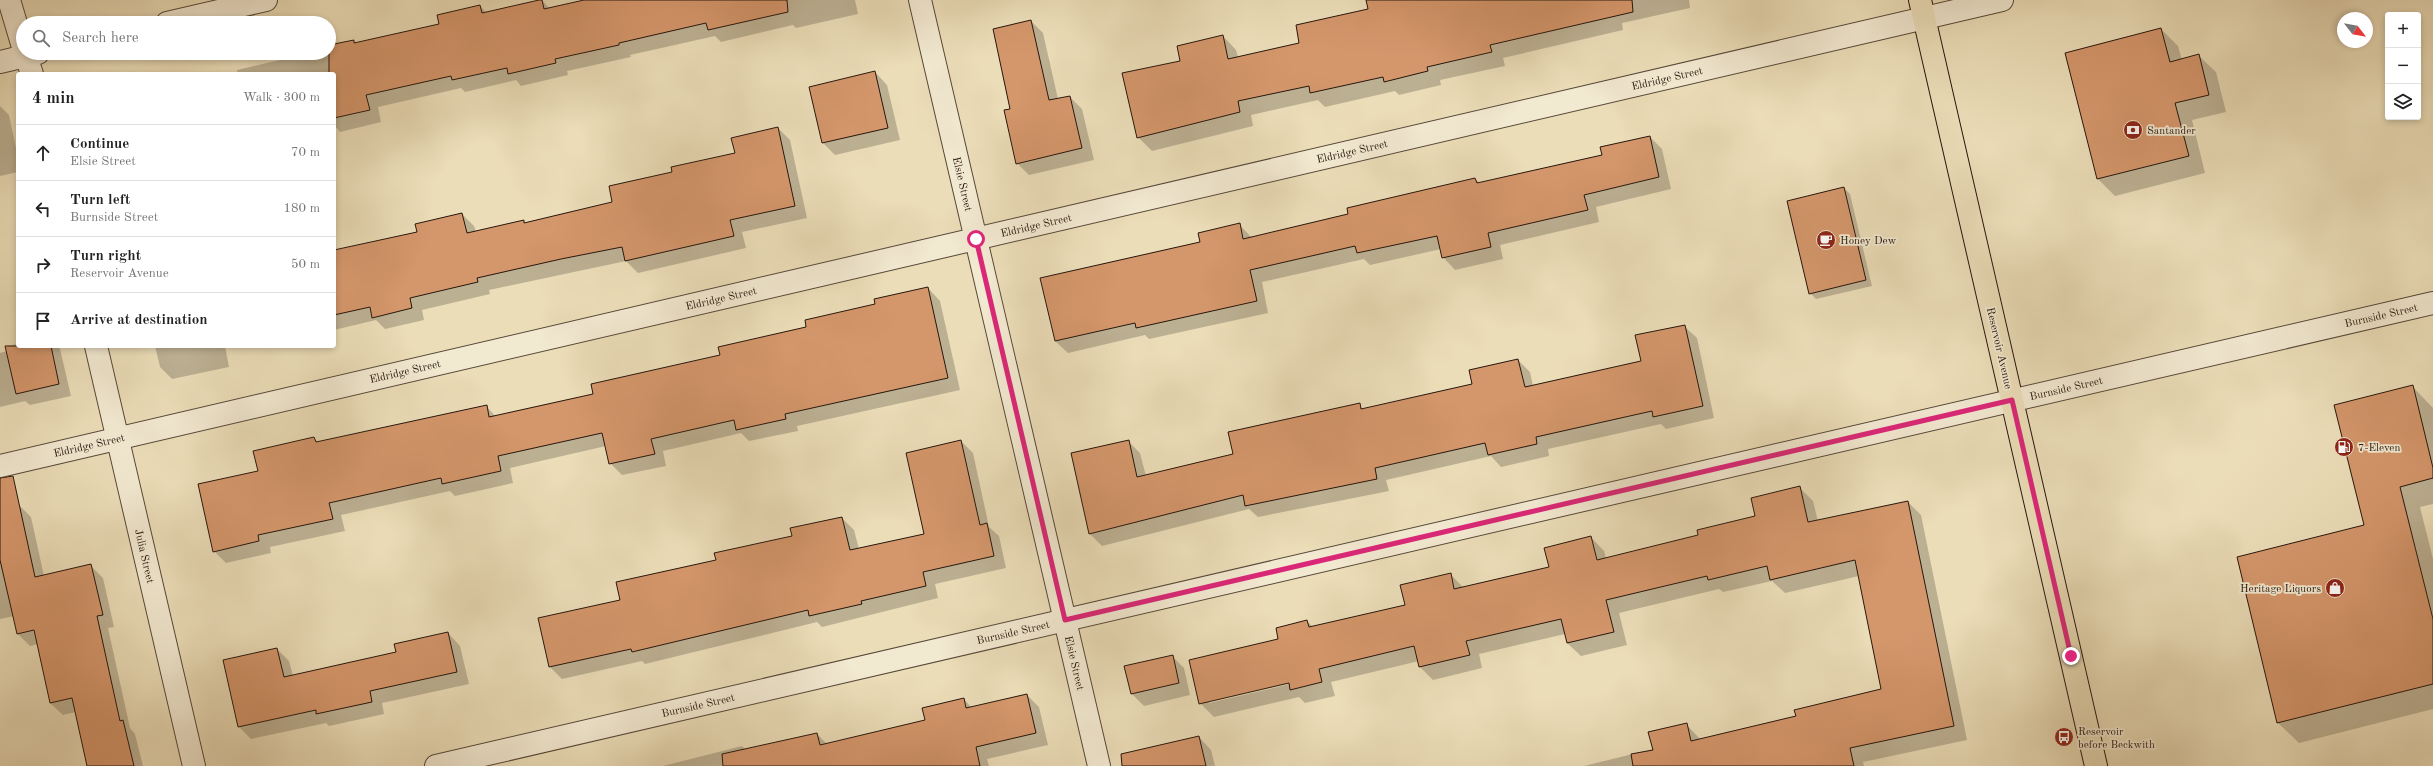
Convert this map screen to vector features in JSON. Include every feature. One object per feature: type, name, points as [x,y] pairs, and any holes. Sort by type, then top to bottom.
[{"type":"main road","name":"Reservoir Avenue","points":[[1922,9],[2096,766]]},
{"type":"street","points":[[9,0],[16,20]]},
{"type":"street","points":[[197,16],[266,0]]},
{"type":"street","name":"Elsie Street","points":[[920,0],[1099,766]]},
{"type":"street","name":"Eldridge Street","points":[[0,466],[976,239],[1922,9],[2002,0]]},
{"type":"street","points":[[0,62],[16,59]]},
{"type":"street","name":"Burnside Street","points":[[436,766],[2433,303]]},
{"type":"street","name":"Julia Street","points":[[96,348],[194,766]]},
{"type":"building","points":[[539,0],[542,0],[544,9],[584,0],[787,0],[788,12],[708,30],[706,23],[619,43],[619,45],[555,59],[556,63],[508,74],[507,68],[452,80],[451,76],[366,95],[370,110],[336,118],[336,72],[329,72],[329,60],[336,60],[336,44],[354,40],[354,43],[439,24],[437,15],[480,5],[482,13]]},
{"type":"building","points":[[1366,0],[1632,0],[1633,12],[1490,45],[1492,52],[1427,67],[1428,71],[1384,82],[1383,77],[1310,93],[1309,86],[1238,101],[1240,112],[1137,138],[1122,73],[1180,61],[1177,46],[1223,35],[1228,59],[1299,43],[1296,25],[1368,9]]},
{"type":"building","points":[[1031,20],[1049,100],[1070,96],[1082,148],[1016,164],[1004,110],[1010,109],[993,29]]},
{"type":"building","name":"Santander","points":[[2161,28],[2170,62],[2199,54],[2209,95],[2175,103],[2189,156],[2097,179],[2065,53]]},
{"type":"building","points":[[875,71],[888,128],[822,143],[809,87]]},
{"type":"building","points":[[778,127],[795,206],[730,220],[734,236],[625,261],[622,247],[561,259],[477,278],[478,282],[410,298],[412,308],[372,318],[370,307],[336,315],[336,250],[417,232],[415,224],[462,213],[467,233],[524,220],[524,223],[612,202],[609,186],[672,172],[671,167],[735,153],[731,138]]},
{"type":"building","points":[[1650,136],[1659,177],[1584,195],[1588,210],[1488,233],[1491,247],[1442,258],[1437,236],[1357,253],[1355,246],[1250,270],[1257,301],[1136,328],[1135,323],[1055,341],[1040,278],[1200,242],[1198,233],[1240,223],[1243,239],[1348,214],[1347,208],[1475,178],[1477,183],[1602,155],[1600,147]]},
{"type":"building","name":"Honey Dew","points":[[1844,187],[1866,280],[1809,294],[1787,201]]},
{"type":"building","points":[[928,287],[948,378],[785,414],[786,419],[736,430],[734,420],[651,439],[655,454],[609,464],[602,433],[498,456],[501,471],[442,484],[441,478],[329,503],[333,519],[258,535],[259,541],[213,552],[198,484],[258,471],[253,451],[314,437],[316,442],[487,405],[489,417],[593,394],[591,384],[720,355],[718,347],[806,327],[805,320],[875,304],[874,299]]},
{"type":"building","points":[[1685,325],[1703,406],[1653,417],[1652,411],[1536,437],[1537,444],[1488,455],[1485,443],[1375,468],[1377,479],[1245,506],[1243,495],[1089,534],[1071,453],[1129,440],[1137,477],[1233,454],[1228,432],[1360,403],[1361,409],[1472,384],[1469,370],[1518,359],[1525,387],[1641,361],[1635,335]]},
{"type":"building","points":[[5,346],[16,346],[16,348],[51,348],[59,384],[16,394]]},
{"type":"building","name":"Heritage Liquors","points":[[2413,385],[2433,468],[2433,478],[2400,487],[2433,619],[2433,684],[2277,723],[2237,557],[2364,525],[2334,405]]},
{"type":"building","points":[[961,440],[980,525],[987,523],[994,556],[923,572],[926,586],[861,601],[862,604],[809,616],[808,610],[632,652],[631,649],[549,667],[538,618],[620,600],[616,582],[716,560],[714,553],[792,536],[790,528],[842,517],[850,550],[924,534],[906,453]]},
{"type":"building","points":[[13,476],[35,577],[91,564],[103,615],[97,616],[120,721],[123,720],[134,766],[87,766],[72,698],[50,703],[34,630],[17,634],[0,560],[0,478]]},
{"type":"building","points":[[1800,486],[1808,522],[1908,501],[1954,726],[1850,748],[1854,766],[1633,766],[1631,754],[1653,750],[1648,732],[1687,723],[1691,741],[1796,716],[1794,710],[1881,689],[1855,560],[1770,580],[1767,566],[1708,580],[1707,576],[1606,600],[1614,632],[1567,643],[1561,619],[1466,641],[1470,655],[1419,667],[1414,646],[1319,669],[1322,682],[1290,690],[1289,683],[1199,704],[1189,660],[1278,639],[1276,628],[1307,620],[1309,627],[1405,605],[1400,585],[1451,573],[1454,589],[1549,567],[1544,548],[1591,536],[1597,560],[1698,535],[1697,530],[1755,516],[1751,498]]},
{"type":"building","points":[[448,632],[457,672],[370,691],[372,702],[316,714],[316,710],[238,727],[223,660],[277,648],[284,677],[396,652],[394,644]]},
{"type":"building","points":[[1173,655],[1179,683],[1131,694],[1124,666]]},
{"type":"building","points":[[1027,694],[1036,733],[976,747],[980,766],[723,766],[722,754],[817,733],[820,745],[925,720],[922,708],[964,698],[966,708]]},
{"type":"building","points":[[1199,736],[1206,766],[1122,766],[1121,754]]},
{"type":"place","name":"Santander","points":[[2133,130]]},
{"type":"place","name":"Honey Dew","points":[[1826,240]]},
{"type":"place","name":"7-Eleven","points":[[2344,447]]},
{"type":"place","name":"Heritage Liquors","points":[[2335,588]]},
{"type":"place","name":"Reservoir before Beckwith","points":[[2064,737]]},
{"type":"route","points":[[976,239],[1065,620],[2012,400],[2071,656]]}]
